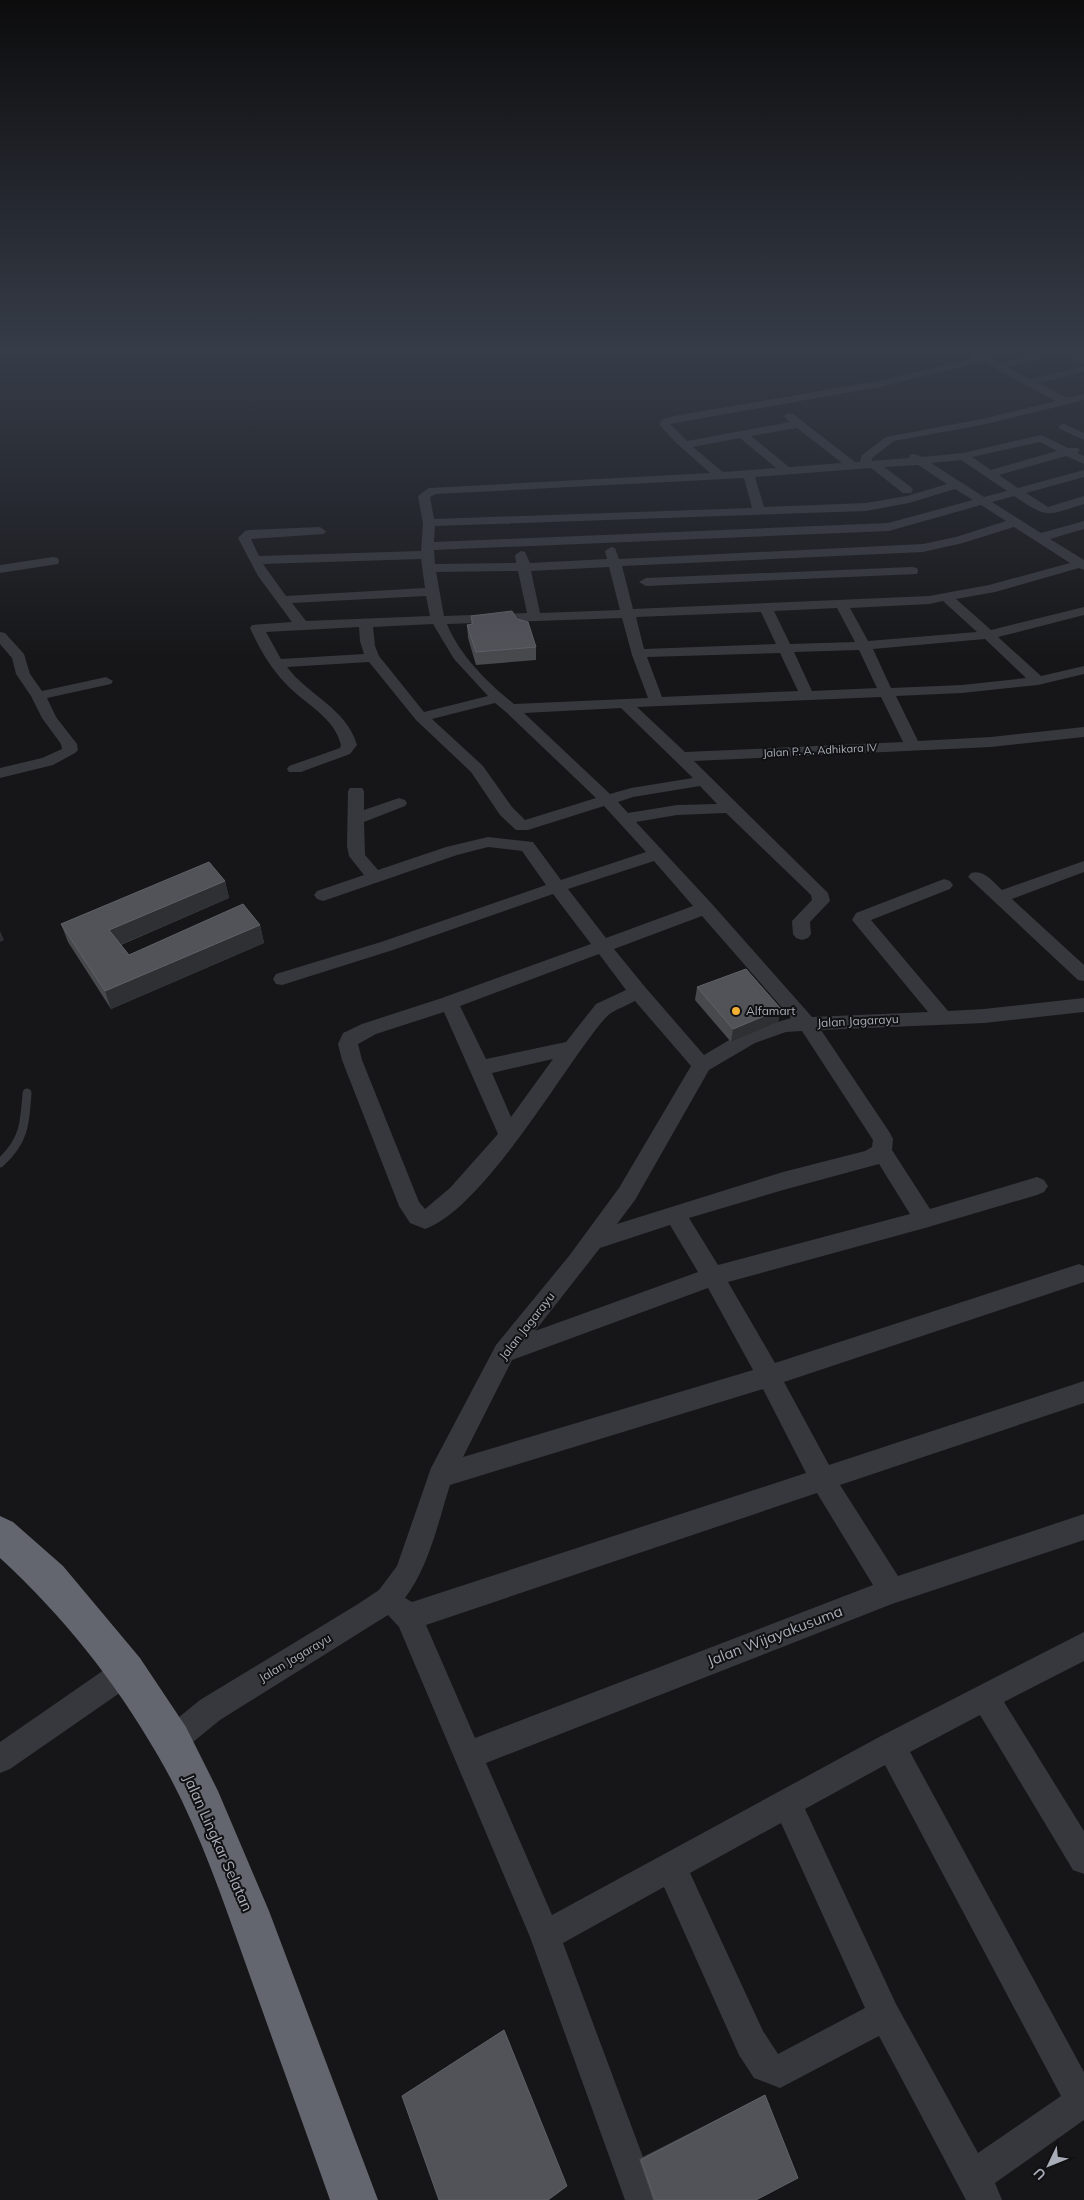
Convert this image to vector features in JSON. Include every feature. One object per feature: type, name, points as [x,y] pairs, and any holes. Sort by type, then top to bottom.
[{"type":"highway","name":"Jalan Lingkar Selatan","points":[[0,1534],[50,1579],[127,1671],[172,1741],[204,1805],[248,1911],[354,2200]]},
{"type":"street","points":[[697,455],[720,476]]},
{"type":"street","points":[[767,455],[788,472]]},
{"type":"street","points":[[838,455],[852,466]]},
{"type":"street","points":[[868,455],[866,457],[870,465],[907,490]]},
{"type":"street","points":[[911,455],[1013,523],[1079,560]]},
{"type":"street","points":[[925,1219],[882,1151],[883,1139],[808,1024],[706,908],[606,799],[497,698],[448,641],[439,621],[433,592],[428,556],[429,523],[424,496],[432,491],[572,482],[749,475],[920,461],[969,455]]},
{"type":"street","points":[[989,474],[1058,455]]},
{"type":"street","points":[[1072,455],[1084,461]]},
{"type":"street","points":[[963,456],[1044,510],[1048,511],[1084,500]]},
{"type":"street","points":[[428,556],[518,541],[889,527],[1084,473]]},
{"type":"street","points":[[749,475],[759,510]]},
{"type":"street","points":[[429,523],[876,505],[909,499],[955,485]]},
{"type":"street","points":[[600,515],[639,655],[657,702]]},
{"type":"street","points":[[254,560],[428,556],[524,567],[902,550],[923,548],[960,540],[1013,523]]},
{"type":"street","points":[[1038,538],[1084,525]]},
{"type":"street","points":[[889,527],[928,600]]},
{"type":"street","points":[[302,625],[264,576],[244,538],[247,535],[320,531]]},
{"type":"street","points":[[661,537],[676,580]]},
{"type":"street","points":[[518,541],[534,616]]},
{"type":"street","points":[[758,556],[781,605]]},
{"type":"street","points":[[295,769],[345,751],[349,746],[348,740],[346,734],[335,720],[296,686],[277,663],[256,628],[928,600],[990,589],[1079,560]]},
{"type":"street","points":[[0,569],[53,561]]},
{"type":"street","points":[[646,582],[912,571]]},
{"type":"street","points":[[283,600],[433,592]]},
{"type":"street","points":[[946,597],[1038,681]]},
{"type":"street","points":[[841,604],[888,693],[912,745]]},
{"type":"street","points":[[765,606],[807,696]]},
{"type":"street","points":[[639,655],[649,652],[864,646],[988,635],[1084,611]]},
{"type":"street","points":[[366,623],[368,650],[373,658],[421,718],[477,769],[506,811],[522,826],[606,799],[706,782]]},
{"type":"street","points":[[0,636],[19,657],[23,674],[38,696],[49,718],[69,744],[70,750],[56,759],[0,773]]},
{"type":"street","points":[[277,663],[373,658]]},
{"type":"street","points":[[511,709],[962,689],[1038,681],[1084,670]]},
{"type":"street","points":[[38,696],[106,681]]},
{"type":"street","points":[[421,718],[497,698]]},
{"type":"street","points":[[625,703],[729,807],[819,893],[820,900],[801,921],[802,934]]},
{"type":"street","name":"Jalan P. A. Adhikara IV","points":[[681,757],[991,742],[1084,732]]},
{"type":"street","points":[[356,791],[355,846],[357,856],[375,877]]},
{"type":"street","points":[[625,796],[645,814]]},
{"type":"street","points":[[356,820],[399,803]]},
{"type":"street","points":[[624,819],[677,810],[729,807]]},
{"type":"street","points":[[323,895],[452,851],[479,844],[488,842],[519,843],[527,846],[638,992],[702,1065]]},
{"type":"street","points":[[282,980],[657,854]]},
{"type":"street","points":[[1000,897],[1084,866]]},
{"type":"street","points":[[977,877],[1084,975]]},
{"type":"street","points":[[944,885],[862,916],[861,920],[945,1017]]},
{"type":"street","points":[[638,992],[603,1009],[489,1161],[440,1211],[425,1220],[418,1217],[410,1206],[352,1060],[348,1044],[350,1038],[358,1033],[449,1003],[706,908]]},
{"type":"street","points":[[449,1003],[480,1068],[509,1136]]},
{"type":"street","name":"Jalan Jagarayu","points":[[172,1741],[210,1710],[368,1614],[398,1608],[406,1575],[419,1543],[440,1476],[504,1352],[594,1241],[627,1194],[702,1065],[748,1038],[785,1025],[984,1016],[1084,1005]]},
{"type":"street","points":[[480,1068],[572,1048]]},
{"type":"street","points":[[594,1241],[783,1181],[871,1158],[882,1151]]},
{"type":"street","points":[[504,1352],[713,1276],[925,1219],[1036,1186]]},
{"type":"street","points":[[675,1214],[713,1276],[769,1376],[823,1480],[892,1591]]},
{"type":"street","points":[[440,1476],[769,1376],[1079,1274]]},
{"type":"street","points":[[642,2200],[544,1936],[469,1756],[398,1608],[823,1480],[1084,1392]]},
{"type":"street","name":"Jalan Wijayakusuma","points":[[469,1756],[892,1591],[1084,1527]]},
{"type":"street","points":[[544,1936],[788,1805],[891,1746],[1084,1646]]},
{"type":"street","points":[[0,1760],[127,1671]]},
{"type":"street","points":[[986,1698],[1084,1860]]},
{"type":"street","points":[[788,1805],[885,2015],[979,2189],[1083,2101],[891,1746]]},
{"type":"street","points":[[671,1868],[751,2043],[766,2066],[780,2071],[885,2015]]},
{"type":"lane","points":[[0,1163],[9,1156],[22,1138],[28,1093]]},
{"type":"building","points":[[512,611],[517,619],[528,622],[536,647],[476,652],[467,625],[473,624],[471,616]]},
{"type":"building","points":[[209,862],[225,881],[109,930],[129,955],[243,904],[260,925],[105,991],[61,924]]},
{"type":"building","name":"Alfamart","points":[[746,969],[781,1009],[733,1029],[697,987]]},
{"type":"building","points":[[504,2030],[567,2186],[548,2200],[439,2200],[402,2096]]},
{"type":"building","points":[[765,2095],[798,2178],[756,2200],[655,2200],[641,2160]]},
{"type":"place","name":"Alfamart","points":[[736,1011]]}]
